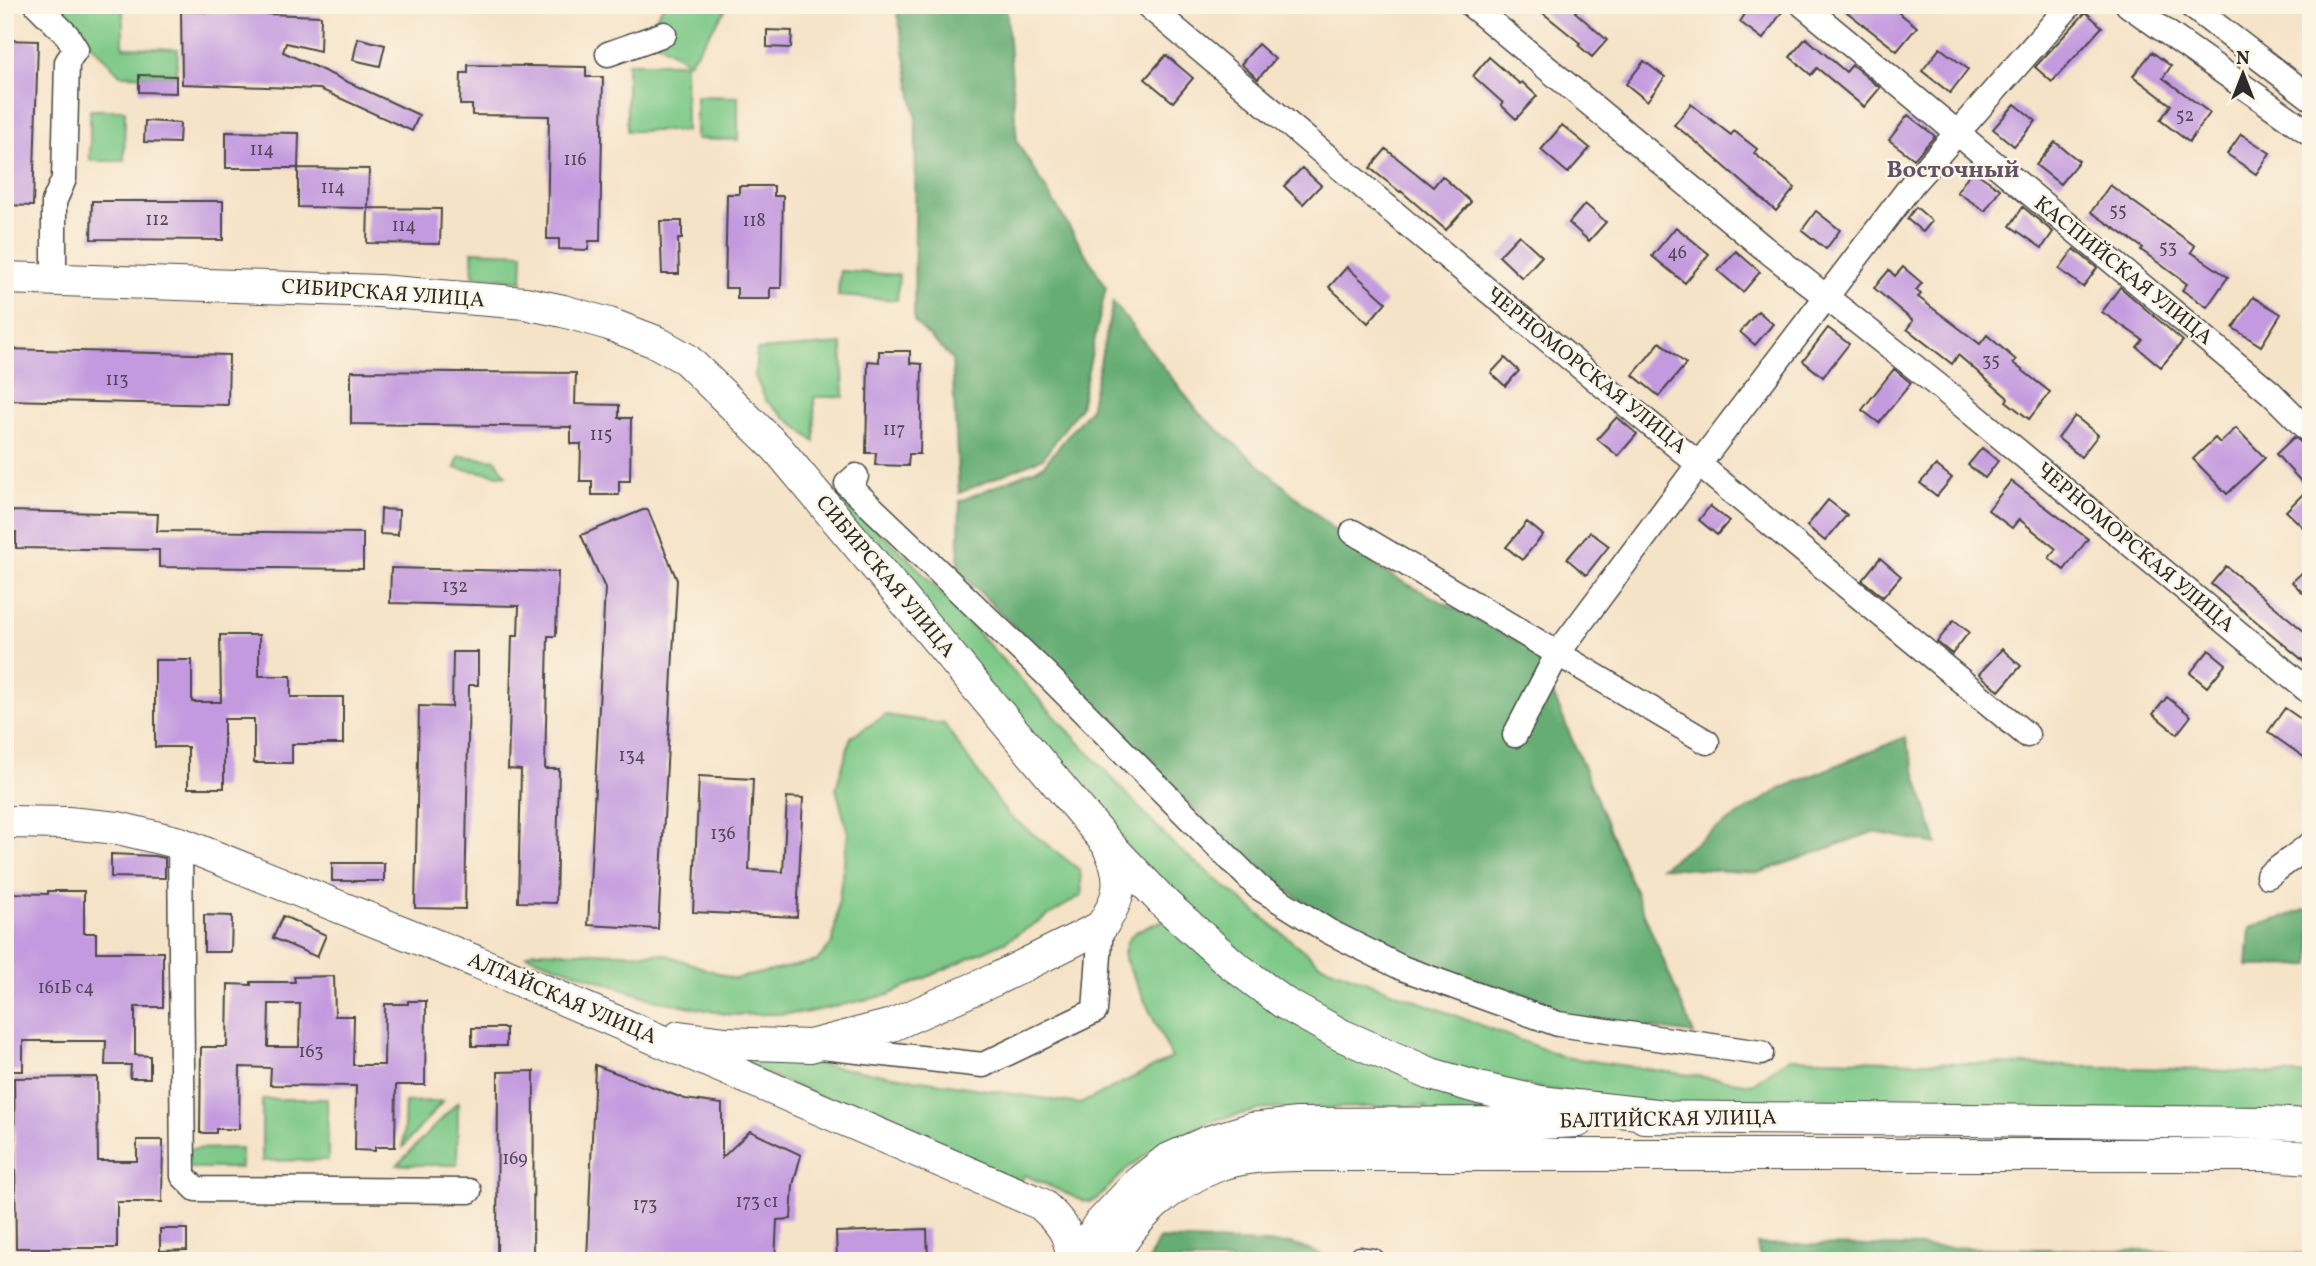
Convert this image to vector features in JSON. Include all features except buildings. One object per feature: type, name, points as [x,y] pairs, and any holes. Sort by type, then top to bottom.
[{"type":"main road","name":"СИБИРСКАЯ УЛИЦА","points":[[5,278],[379,291],[525,303],[609,324],[656,342],[686,359],[777,448],[1107,843],[1167,906],[1232,964],[1284,1003],[1340,1035],[1431,1074],[1540,1102],[1665,1116]]},
{"type":"main road","name":"АЛТАЙСКАЯ УЛИЦА","points":[[5,822],[68,823],[118,828],[180,843],[366,917],[1041,1204],[1059,1220],[1068,1237],[1071,1261]]},
{"type":"main road","points":[[630,1028],[726,1043],[810,1046],[892,1025],[996,979],[1101,927],[1112,911],[1119,884],[1115,858],[1107,843]]},
{"type":"main road","name":"БАЛТИЙСКАЯ УЛИЦА","points":[[1080,1261],[1097,1227],[1148,1174],[1167,1160],[1205,1143],[1251,1129],[1297,1124],[1539,1123],[1665,1116],[2311,1125]]},
{"type":"main road","name":"БАЛТИЙСКАЯ УЛИЦА","points":[[1110,1261],[1137,1220],[1155,1203],[1184,1183],[1218,1166],[1258,1157],[1296,1154],[2253,1155],[2311,1158]]},
{"type":"street","points":[[37,5],[67,35],[76,49],[67,62],[64,180],[54,202],[54,279]]},
{"type":"street","name":"ЧЕРНОМОРСКАЯ УЛИЦА","points":[[1147,5],[1411,227],[2028,735]]},
{"type":"street","name":"ЧЕРНОМОРСКАЯ УЛИЦА","points":[[1471,5],[1765,248],[1945,390],[2311,693]]},
{"type":"street","name":"КАСПИЙСКАЯ УЛИЦА","points":[[1803,5],[2271,393],[2311,433]]},
{"type":"street","points":[[1515,735],[1558,653],[1699,464],[1913,183],[2070,5]]},
{"type":"street","points":[[2129,5],[2311,134]]},
{"type":"street","points":[[2190,5],[2311,98]]},
{"type":"street","points":[[608,54],[664,34]]},
{"type":"street","points":[[856,477],[847,484],[1044,672],[1258,887],[1328,931],[1402,968],[1558,1024],[1761,1053]]},
{"type":"street","points":[[1353,532],[1707,742]]},
{"type":"street","points":[[180,843],[183,1176],[196,1189],[469,1191]]},
{"type":"street","points":[[2268,876],[2311,844]]},
{"type":"street","points":[[810,1046],[983,1065],[1095,1011],[1101,927]]},
{"type":"green space","points":[[54,5],[123,5],[123,47],[178,49],[176,76],[120,75]]},
{"type":"green space","points":[[664,5],[729,5],[689,63],[645,34]]},
{"type":"green space","points":[[896,5],[1006,5],[1017,142],[1106,287],[1080,407],[1043,458],[959,493],[952,359],[914,321],[916,118]]},
{"type":"green space","points":[[627,63],[685,63],[686,131],[627,131]]},
{"type":"green space","points":[[696,96],[738,97],[738,140],[696,139]]},
{"type":"green space","points":[[90,110],[125,110],[124,161],[90,161]]},
{"type":"green space","points":[[472,251],[523,253],[522,281],[473,275]]},
{"type":"green space","points":[[840,271],[899,275],[897,300],[838,296]]},
{"type":"green space","points":[[1113,302],[1200,414],[1382,571],[1535,650],[1694,1034],[1557,1015],[1402,959],[1258,874],[958,570],[960,501],[1043,466],[1090,409]]},
{"type":"green space","points":[[842,344],[844,397],[814,397],[815,442],[766,401],[755,376],[757,350]]},
{"type":"green space","points":[[459,456],[496,460],[506,476],[455,468]]},
{"type":"green space","points":[[802,462],[911,561],[1174,845],[1320,964],[1564,1057],[1752,1084],[1789,1058],[2311,1075],[2311,1113],[1683,1110],[1441,1073],[1299,1005],[1135,864]]},
{"type":"green space","points":[[886,715],[944,724],[1007,814],[1080,870],[1082,895],[1006,941],[888,995],[805,1013],[731,1015],[655,1000],[526,955],[533,951],[664,954],[734,979],[817,961],[833,942],[848,833],[836,788],[851,737]]},
{"type":"green space","points":[[1905,737],[1937,844],[1873,832],[1758,873],[1662,867],[1711,832],[1782,788]]},
{"type":"green space","points":[[2311,910],[2311,965],[2247,966],[2250,928]]},
{"type":"green space","points":[[1166,919],[1224,973],[1528,1114],[1424,1116],[1426,1106],[1263,1109],[1212,1121],[1157,1147],[1128,1168],[1091,1202],[1083,1201],[1025,1175],[1020,1182],[727,1057],[788,1060],[1080,1104],[1172,1058],[1124,957],[1125,948],[1132,935]]},
{"type":"green space","points":[[262,1099],[327,1099],[328,1160],[262,1161]]},
{"type":"green space","points":[[443,1101],[403,1147],[405,1102]]},
{"type":"green space","points":[[458,1102],[457,1165],[397,1165]]},
{"type":"green space","points":[[241,1148],[241,1168],[185,1168],[185,1149]]},
{"type":"green space","points":[[1159,1239],[1292,1244],[1339,1261],[1148,1261]]},
{"type":"green space","points":[[1757,1244],[2311,1254],[2311,1261],[1760,1259]]},
{"type":"district","name":"Восточный","points":[[1953,171]]}]
